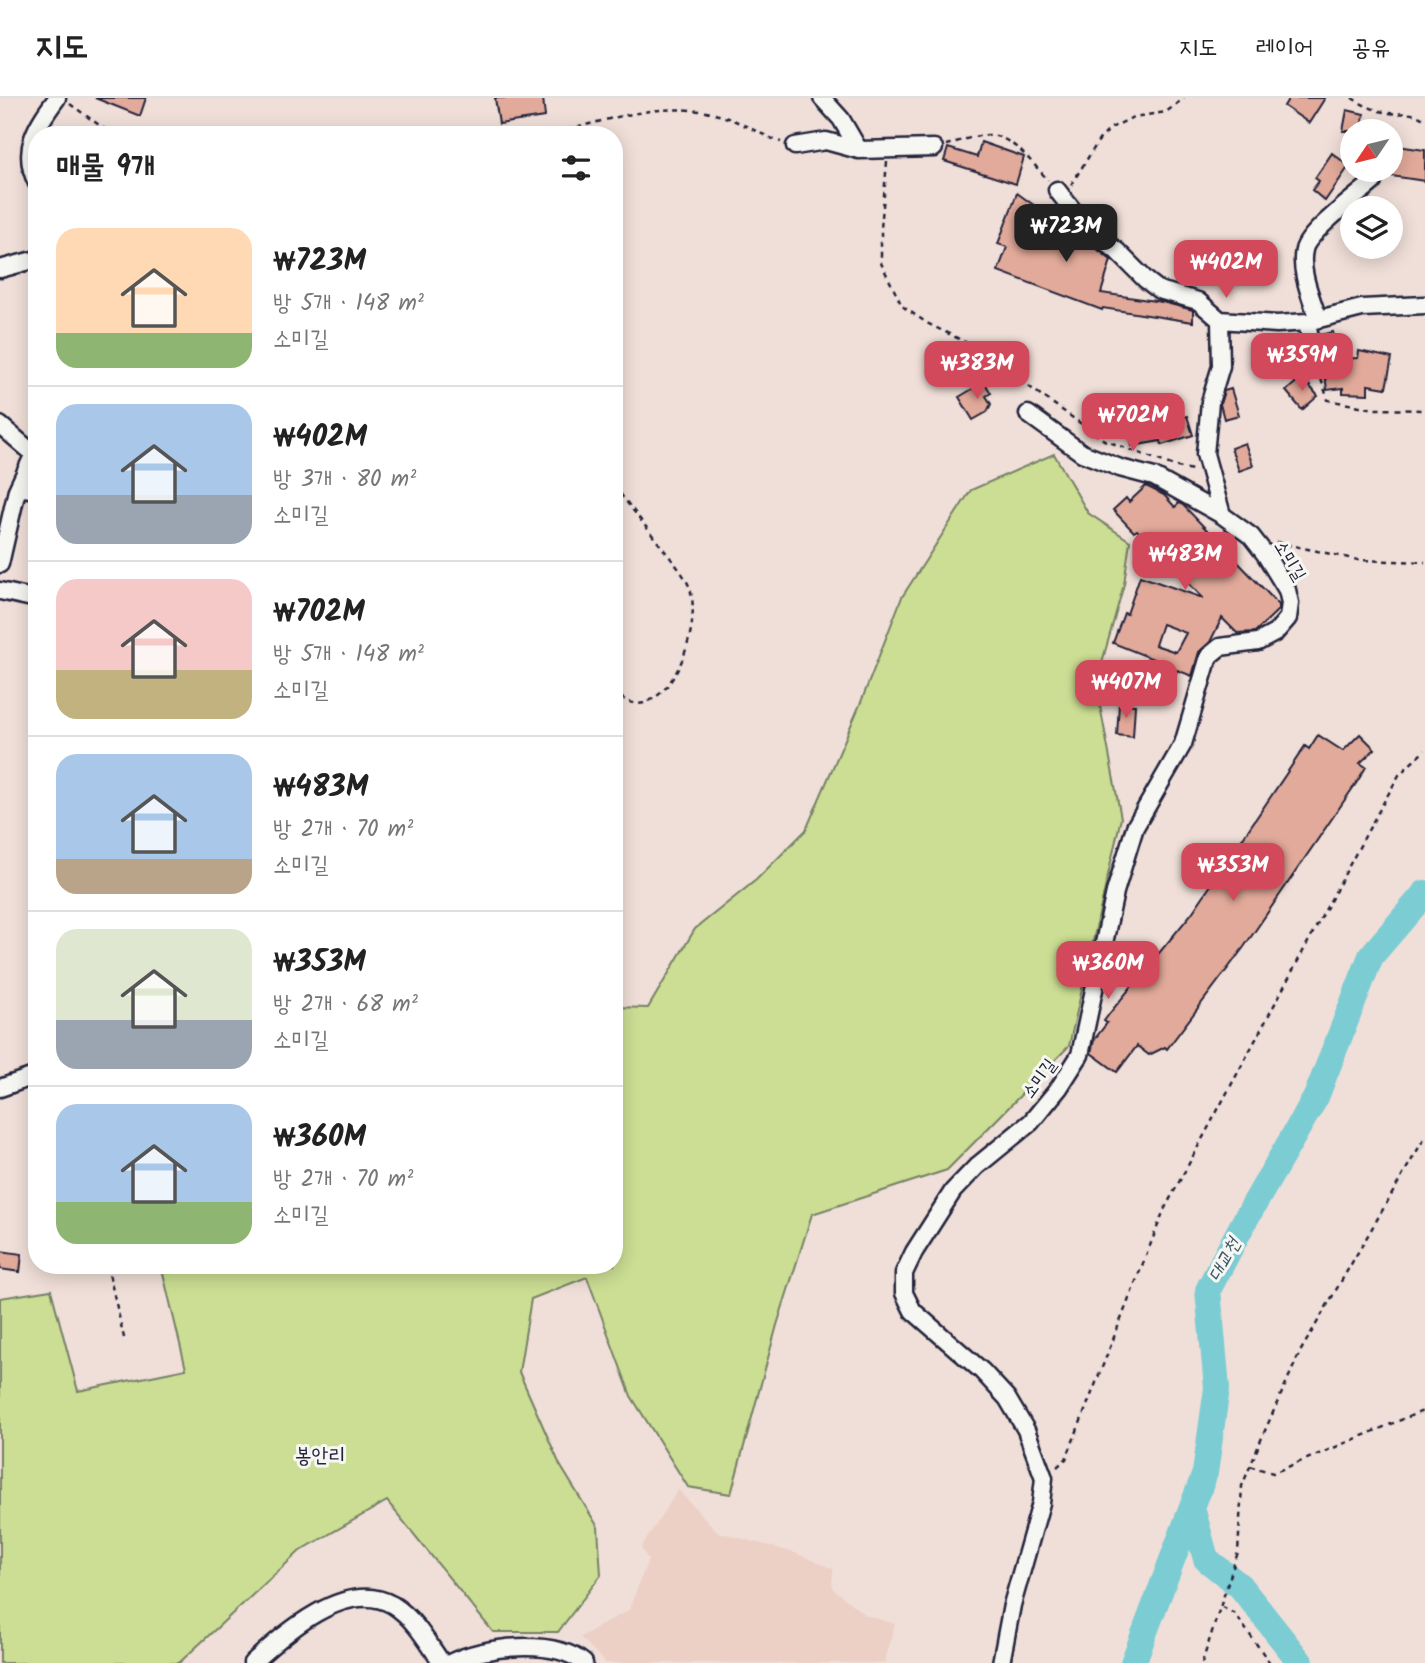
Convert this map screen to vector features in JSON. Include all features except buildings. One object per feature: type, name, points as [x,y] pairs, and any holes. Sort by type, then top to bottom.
[{"type":"street","points":[[822,98],[841,119],[859,150]]},
{"type":"street","points":[[37,126],[62,100]]},
{"type":"street","points":[[795,146],[826,141],[859,150],[934,148]]},
{"type":"street","points":[[1313,355],[1312,321],[1303,264],[1304,248],[1317,230],[1373,182]]},
{"type":"street","points":[[1060,193],[1085,226],[1117,251],[1146,280],[1159,290],[1198,301],[1220,320],[1277,324],[1312,321],[1362,308],[1425,305]]},
{"type":"street","points":[[0,269],[28,262]]},
{"type":"street","points":[[1220,320],[1221,366],[1210,402],[1205,454],[1222,515]]},
{"type":"street","name":"소미길","points":[[1001,1663],[1012,1605],[1041,1503],[1044,1478],[1026,1430],[1007,1398],[982,1371],[913,1311],[904,1293],[904,1273],[914,1252],[953,1191],[977,1166],[1031,1122],[1059,1088],[1080,1055],[1115,892],[1135,827],[1183,744],[1209,656],[1220,648],[1258,642],[1275,632],[1288,618],[1290,603],[1277,570],[1251,536],[1222,515],[1154,477],[1120,468],[1082,453],[1028,414]]},
{"type":"street","points":[[0,425],[28,447]]},
{"type":"street","points":[[0,564],[17,490],[28,467]]},
{"type":"street","points":[[17,490],[28,489]]},
{"type":"street","points":[[0,591],[28,597]]},
{"type":"street","points":[[0,1088],[28,1078]]},
{"type":"street","points":[[252,1663],[292,1629],[317,1613],[347,1599],[363,1598],[380,1600],[394,1606],[415,1625],[442,1663]]},
{"type":"street","points":[[450,1663],[468,1654],[496,1649],[545,1648],[573,1654],[584,1663]]},
{"type":"path","points":[[934,148],[983,136],[996,136],[1014,145],[1060,193],[1111,128],[1133,117],[1166,111],[1184,98]]},
{"type":"path","points":[[1352,98],[1368,108],[1390,113],[1416,113],[1425,120]]},
{"type":"path","points":[[62,100],[100,126]]},
{"type":"path","points":[[584,126],[638,111],[691,108],[722,116],[795,146]]},
{"type":"path","points":[[887,149],[881,262],[902,306],[927,323],[999,359],[1031,388],[1104,440],[1177,467],[1210,473]]},
{"type":"path","points":[[1313,355],[1328,400],[1375,409],[1425,410]]},
{"type":"path","points":[[623,498],[688,584],[694,604],[691,633],[665,691],[642,704],[623,699]]},
{"type":"path","points":[[1251,536],[1358,560],[1425,562]]},
{"type":"path","points":[[1044,1478],[1066,1459],[1164,1210],[1399,775],[1425,750]]},
{"type":"path","points":[[1202,1663],[1238,1552],[1242,1486],[1250,1466],[1300,1352],[1425,1137]]},
{"type":"path","points":[[109,1274],[125,1342]]},
{"type":"path","points":[[1250,1466],[1273,1473],[1425,1410]]},
{"type":"path","points":[[1222,1607],[1236,1614],[1270,1663]]},
{"type":"shaded area","points":[[678,1490],[718,1532],[795,1553],[833,1569],[832,1588],[865,1615],[895,1624],[884,1663],[606,1663],[580,1637],[629,1610],[648,1560],[641,1548]]},
{"type":"green space","points":[[1054,454],[1088,513],[1130,541],[1124,584],[1096,684],[1121,818],[1069,1046],[947,1170],[812,1214],[777,1325],[731,1494],[688,1487],[631,1396],[587,1277],[531,1299],[519,1372],[560,1465],[598,1527],[601,1575],[558,1632],[493,1632],[387,1501],[300,1551],[179,1663],[0,1663],[0,1298],[51,1290],[78,1391],[186,1369],[163,1274],[623,1274],[623,1007],[648,1008],[695,929],[756,880],[806,830],[902,597],[971,490]]},
{"type":"waterway","name":"대교천","points":[[1133,1663],[1205,1473],[1217,1388],[1208,1290],[1316,1097],[1371,956],[1425,893]]},
{"type":"waterway","points":[[1192,1508],[1206,1559],[1240,1586],[1301,1663]]},
{"type":"district","name":"봉안리","points":[[320,1456]]}]
